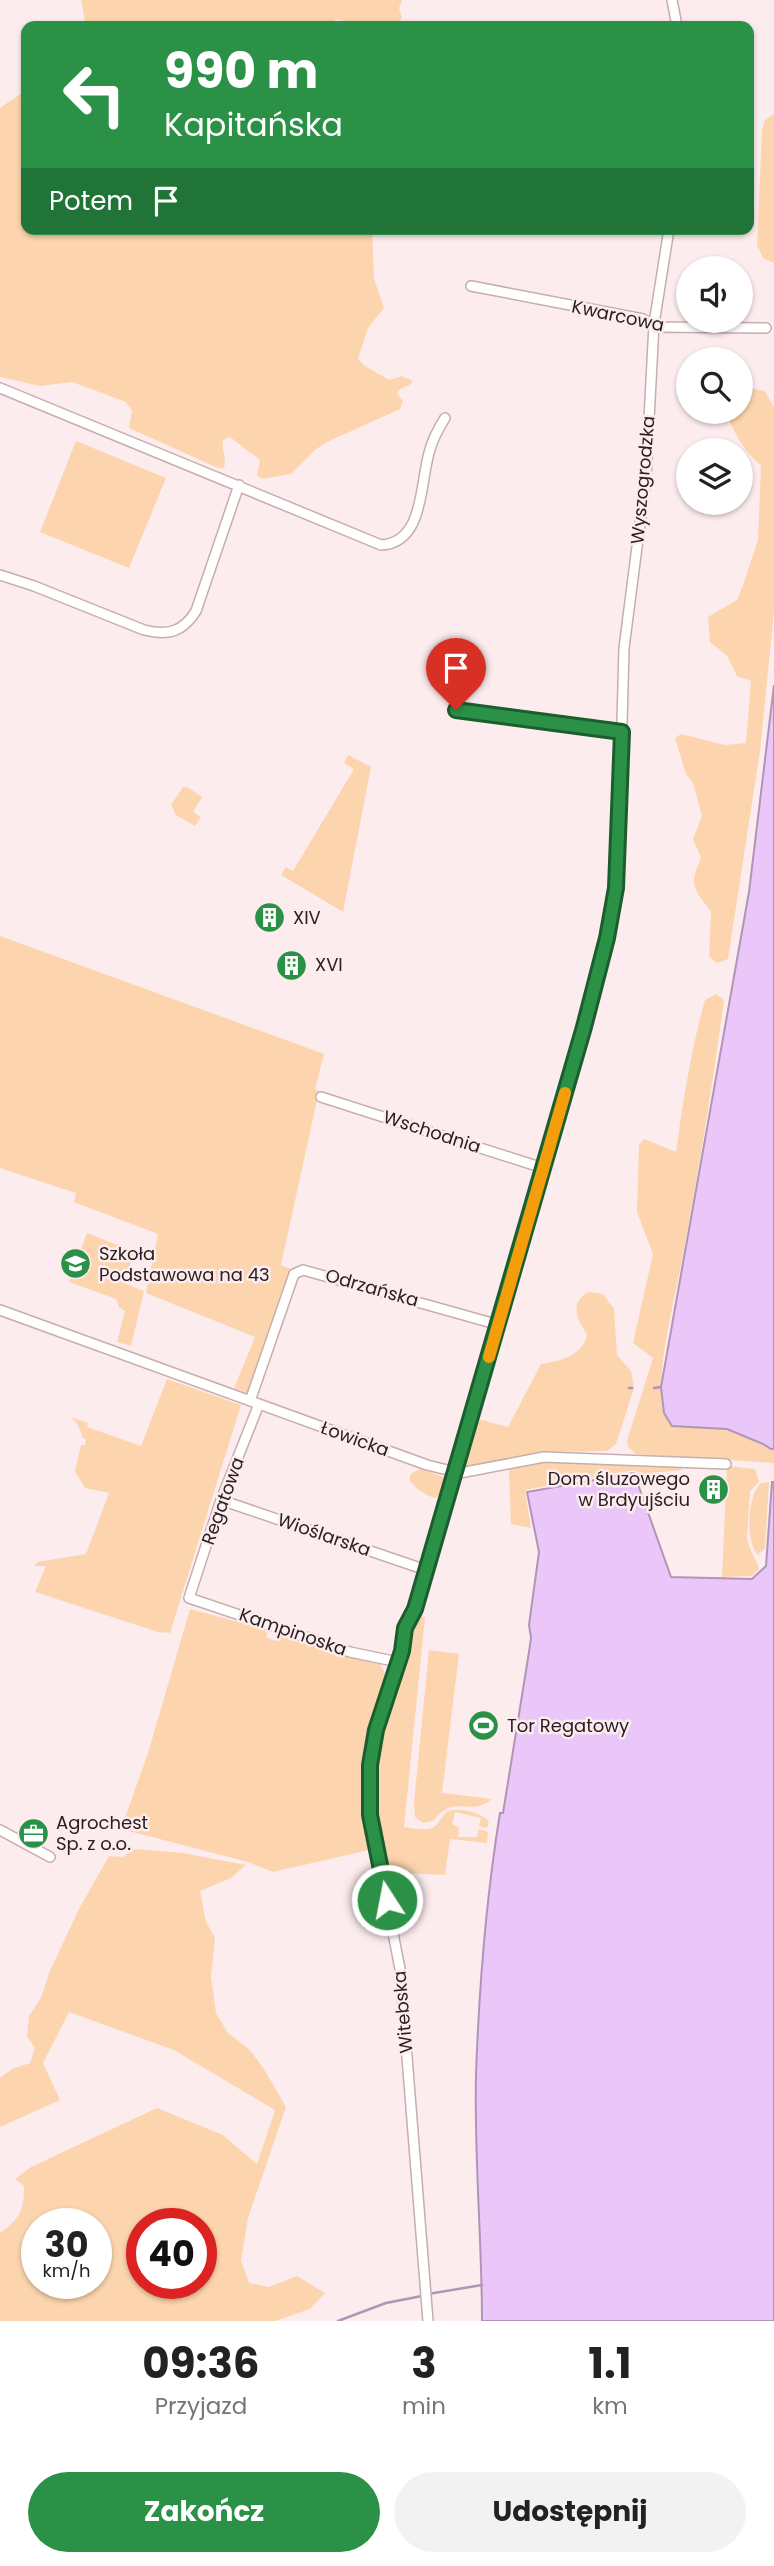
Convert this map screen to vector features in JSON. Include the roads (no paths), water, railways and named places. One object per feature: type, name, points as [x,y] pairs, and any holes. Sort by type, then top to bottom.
[{"type":"street","points":[[672,0],[676,21]]},
{"type":"street","name":"Wyszogrodzka","points":[[622,732],[624,648],[646,477],[653,324],[668,235]]},
{"type":"street","name":"Kwarcowa","points":[[472,289],[643,319],[659,327],[766,328]]},
{"type":"street","points":[[0,388],[239,485],[373,543],[389,544],[402,537],[414,521],[428,455],[444,418]]},
{"type":"street","points":[[0,575],[144,630],[162,634],[180,630],[196,611],[239,485]]},
{"type":"street","points":[[0,582],[21,581]]},
{"type":"street","points":[[456,710],[622,732]]},
{"type":"street","name":"Witebska","points":[[428,2321],[400,1969],[369,1798],[372,1747],[402,1651],[405,1628],[415,1609],[499,1325],[596,982],[614,904],[618,871],[622,732]]},
{"type":"street","name":"Wschodnia","points":[[321,1097],[543,1167]]},
{"type":"street","name":"Odrzańska","points":[[254,1402],[294,1274],[303,1270],[499,1325]]},
{"type":"street","name":"Łowicka","points":[[0,1310],[427,1465],[455,1472],[494,1468],[544,1457],[726,1464]]},
{"type":"street","name":"Regatowa","points":[[189,1598],[254,1402]]},
{"type":"street","name":"Wioślarska","points":[[221,1500],[426,1570]]},
{"type":"street","name":"Kampinoska","points":[[189,1598],[350,1652],[398,1662]]},
{"type":"street","points":[[0,1830],[50,1857]]},
{"type":"waterway","points":[[654,1388],[661,1387]]},
{"type":"waterway","points":[[428,2294],[482,2285]]},
{"type":"waterway","points":[[338,2321],[386,2303],[422,2296]]},
{"type":"place","name":"XIV","points":[[270,918]]},
{"type":"place","name":"XVI","points":[[292,965]]},
{"type":"place","name":"Szkoła Podstawowa na 43","points":[[76,1264]]},
{"type":"place","name":"Dom śluzowego w Brdyujściu","points":[[713,1489]]},
{"type":"place","name":"Tor Regatowy","points":[[484,1726]]},
{"type":"place","name":"Agrochest Sp. z o.o.","points":[[33,1833]]}]
